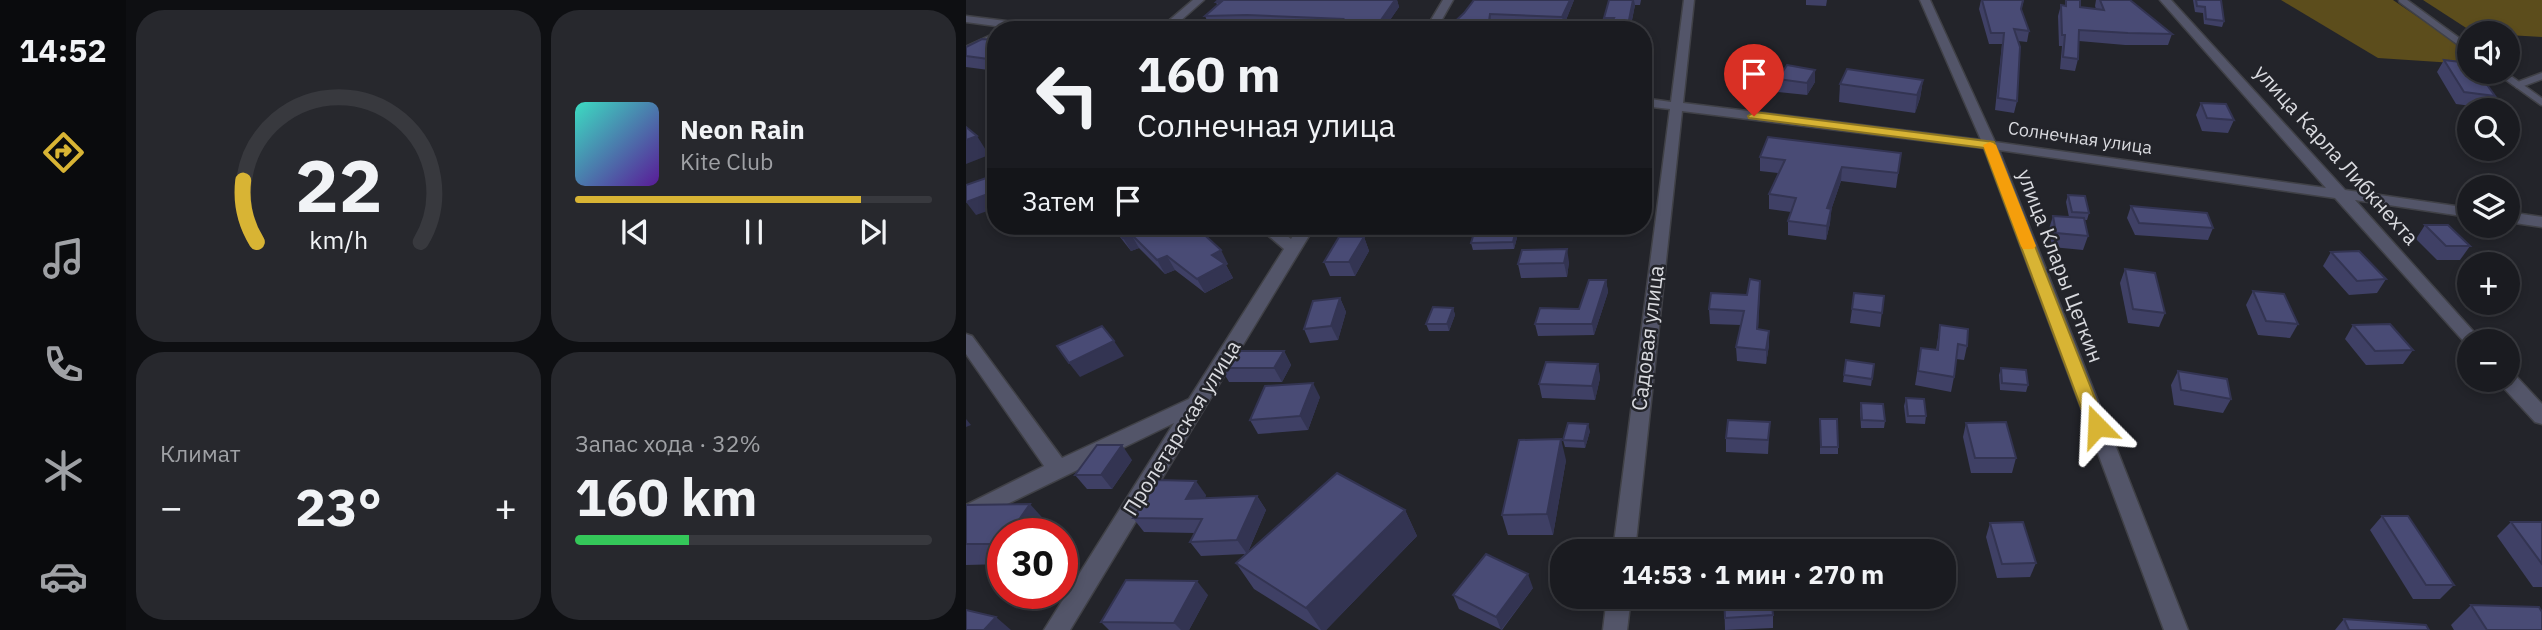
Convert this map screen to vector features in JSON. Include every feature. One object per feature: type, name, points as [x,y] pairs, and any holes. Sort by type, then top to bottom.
[{"type":"street","points":[[1174,21],[1199,0]]},
{"type":"street","points":[[1435,21],[1448,0]]},
{"type":"street","name":"Садовая улица","points":[[1625,539],[1689,0]]},
{"type":"street","name":"улица Клары Цеткин","points":[[1926,0],[1990,145],[2176,630]]},
{"type":"street","name":"улица Карла Либкнехта","points":[[2165,0],[2462,329]]},
{"type":"street","points":[[966,19],[987,22]]},
{"type":"street","name":"Солнечная улица","points":[[1652,103],[1990,145],[2457,210]]},
{"type":"street","points":[[2520,219],[2542,222]]},
{"type":"street","points":[[1276,235],[1293,248]]},
{"type":"street","name":"Пролетарская улица","points":[[1056,630],[1301,235]]},
{"type":"street","points":[[966,340],[1058,469]]},
{"type":"street","points":[[2519,392],[2542,417]]},
{"type":"street","points":[[966,516],[1058,469],[1198,404]]},
{"type":"street","points":[[1615,630],[1618,609]]},
{"type":"lane","points":[[2402,0],[2457,41]]},
{"type":"lane","points":[[966,50],[987,40]]},
{"type":"lane","points":[[2518,85],[2542,76]]},
{"type":"lane","points":[[2518,85],[2542,102]]},
{"type":"shaded area","points":[[2281,0],[2393,0],[2457,44],[2457,63],[2378,58]]},
{"type":"shaded area","points":[[2423,0],[2542,0],[2542,37],[2520,36],[2520,21],[2457,22]]},
{"type":"building","points":[[1395,0],[1380,21],[1247,15],[1205,16],[1221,2],[1216,2]]},
{"type":"building","points":[[1474,0],[1570,0],[1562,17],[1490,14],[1489,21],[1456,21]]},
{"type":"building","points":[[1609,0],[1633,0],[1629,21],[1604,18]]},
{"type":"building","points":[[1982,0],[2023,0],[2021,9],[2029,31],[2014,29],[2020,47],[2017,101],[1998,98],[2004,33],[1991,33]]},
{"type":"building","points":[[2066,0],[2080,0],[2080,7],[2104,10],[2100,0],[2130,0],[2172,34],[2079,30],[2078,59],[2063,57],[2065,35],[2062,35],[2061,5],[2066,6]]},
{"type":"building","points":[[2196,0],[2221,0],[2224,21],[2206,19],[2205,7],[2197,6]]},
{"type":"building","points":[[987,39],[987,59],[966,56],[966,47]]},
{"type":"building","points":[[2444,60],[2457,62],[2457,81]]},
{"type":"building","points":[[1787,65],[1815,70],[1807,83],[1778,79]]},
{"type":"building","points":[[1847,69],[1923,80],[1917,95],[1840,84]]},
{"type":"building","points":[[2459,84],[2486,84],[2495,96],[2464,92]]},
{"type":"building","points":[[2201,103],[2226,104],[2234,120],[2207,118]]},
{"type":"building","points":[[966,127],[977,136],[966,140]]},
{"type":"building","points":[[1768,137],[1901,153],[1898,173],[1842,167],[1827,208],[1831,209],[1827,226],[1788,221],[1796,198],[1769,194],[1785,160],[1760,157]]},
{"type":"building","points":[[987,178],[987,194],[966,202],[966,185]]},
{"type":"building","points":[[2068,195],[2085,196],[2089,213],[2072,212]]},
{"type":"building","points":[[2131,206],[2207,213],[2213,228],[2139,223]]},
{"type":"building","points":[[2053,216],[2084,218],[2088,236],[2056,233]]},
{"type":"building","points":[[2425,225],[2448,225],[2457,234],[2457,238],[2462,238],[2470,246],[2446,246]]},
{"type":"building","points":[[1132,235],[1205,235],[1221,250],[1212,255],[1225,264],[1197,279],[1167,256],[1157,260]]},
{"type":"building","points":[[1473,235],[1515,235],[1513,242],[1471,243]]},
{"type":"building","points":[[1339,237],[1364,237],[1349,262],[1324,262]]},
{"type":"building","points":[[1567,249],[1564,263],[1518,264],[1522,250]]},
{"type":"building","points":[[2359,251],[2386,279],[2357,281],[2331,252]]},
{"type":"building","points":[[2125,269],[2155,273],[2165,313],[2133,309]]},
{"type":"building","points":[[1750,279],[1760,281],[1757,329],[1769,331],[1766,350],[1736,347],[1744,311],[1709,309],[1711,293],[1747,295]]},
{"type":"building","points":[[1589,280],[1606,280],[1592,324],[1535,324],[1540,308],[1579,309]]},
{"type":"building","points":[[2253,291],[2284,294],[2298,324],[2266,321]]},
{"type":"building","points":[[1854,293],[1884,296],[1882,313],[1852,309]]},
{"type":"building","points":[[1340,298],[1331,326],[1304,329],[1313,301]]},
{"type":"building","points":[[1433,307],[1453,308],[1447,324],[1426,324]]},
{"type":"building","points":[[2390,324],[2413,350],[2375,351],[2353,325]]},
{"type":"building","points":[[1940,325],[1968,329],[1967,346],[1958,344],[1954,377],[1918,371],[1921,348],[1938,350]]},
{"type":"building","points":[[1102,326],[1114,341],[1069,363],[1057,346]]},
{"type":"building","points":[[1231,351],[1284,351],[1274,368],[1221,368]]},
{"type":"building","points":[[1846,360],[1874,364],[1872,379],[1844,375]]},
{"type":"building","points":[[1546,362],[1598,364],[1592,386],[1539,384]]},
{"type":"building","points":[[2001,368],[2026,370],[2028,385],[2002,383]]},
{"type":"building","points":[[2178,371],[2227,379],[2231,399],[2181,390]]},
{"type":"building","points":[[1313,383],[1300,416],[1250,420],[1265,386]]},
{"type":"building","points":[[1906,398],[1924,399],[1926,416],[1908,416]]},
{"type":"building","points":[[1861,403],[1883,404],[1885,421],[1862,420]]},
{"type":"building","points":[[1820,419],[1837,419],[1838,447],[1821,447]]},
{"type":"building","points":[[1728,420],[1770,422],[1768,440],[1726,438]]},
{"type":"building","points":[[2006,422],[2016,458],[1975,458],[1966,423]]},
{"type":"building","points":[[1568,423],[1588,424],[1584,441],[1563,440]]},
{"type":"building","points":[[1561,439],[1547,514],[1502,515],[1519,440]]},
{"type":"building","points":[[1097,445],[1122,445],[1101,475],[1075,475]]},
{"type":"building","points":[[1337,473],[1405,510],[1306,608],[1236,563]]},
{"type":"building","points":[[1158,480],[1196,481],[1186,499],[1257,496],[1237,540],[1190,542],[1202,519],[1133,518]]},
{"type":"building","points":[[1030,504],[1020,518],[987,518],[987,544],[966,544],[966,505]]},
{"type":"building","points":[[2382,516],[2408,516],[2454,585],[2426,585]]},
{"type":"building","points":[[2023,522],[2036,563],[2002,564],[1990,523]]},
{"type":"building","points":[[2511,522],[2542,522],[2542,564]]},
{"type":"building","points":[[1486,554],[1528,574],[1496,617],[1453,595]]},
{"type":"building","points":[[1126,580],[1197,581],[1174,623],[1101,622]]},
{"type":"building","points":[[2471,605],[2539,607],[2542,612],[2542,630],[2487,630]]},
{"type":"building","points":[[1725,609],[1772,609],[1773,615],[1725,618]]},
{"type":"building","points":[[966,610],[996,617],[984,630],[966,630]]},
{"type":"building","points":[[2344,619],[2426,625],[2429,630],[2349,630]]},
{"type":"slow traffic","points":[[1990,145],[2028,246]]},
{"type":"route","points":[[1754,116],[1990,145],[2097,426]]}]
